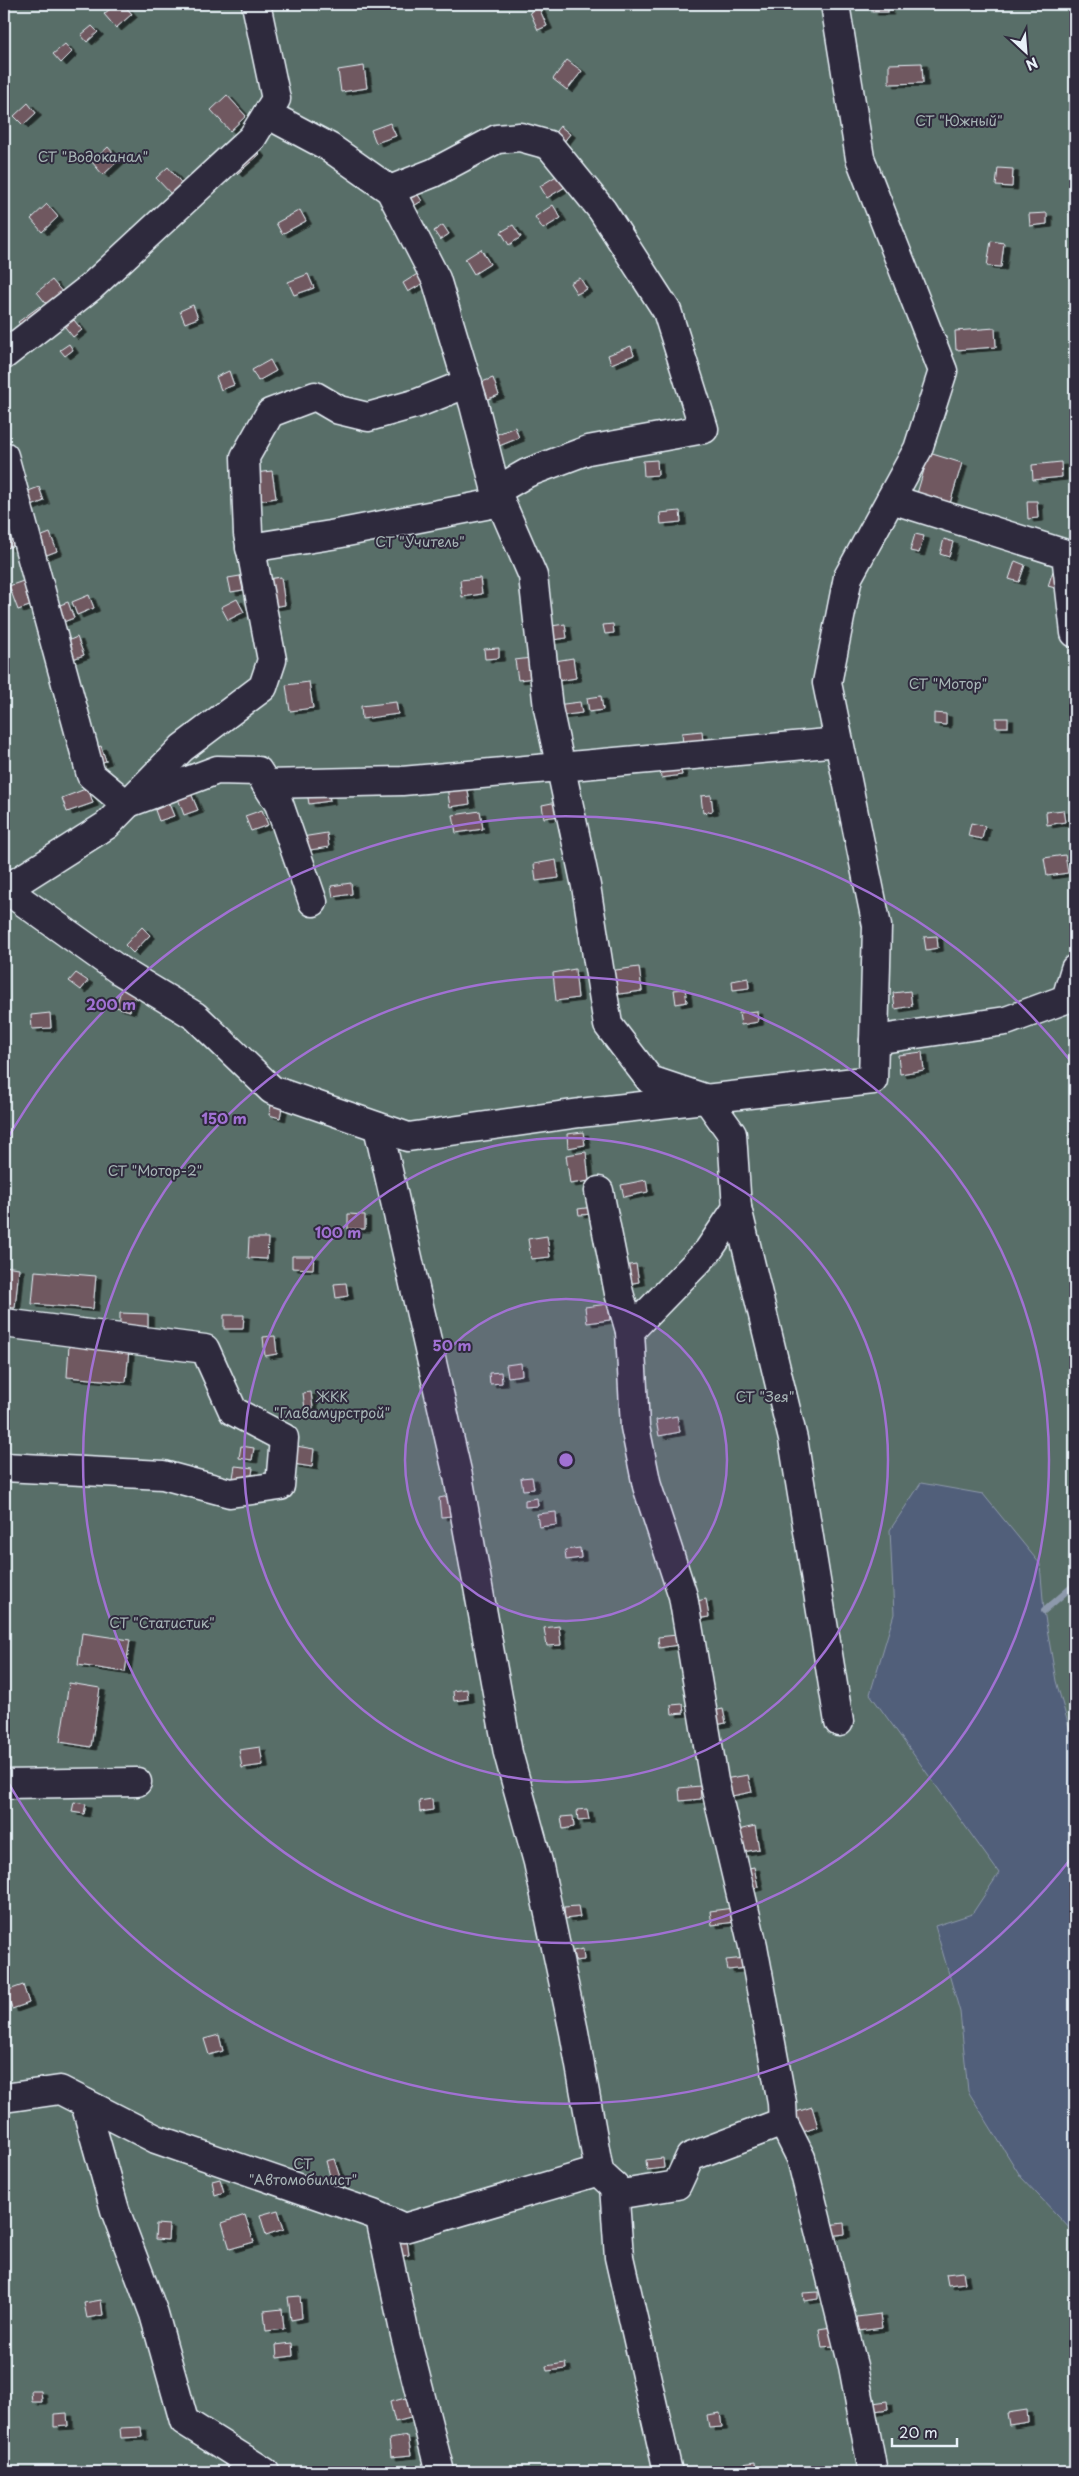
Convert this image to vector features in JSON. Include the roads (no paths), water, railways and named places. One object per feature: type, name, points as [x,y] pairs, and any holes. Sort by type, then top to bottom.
[{"type":"street","points":[[4,354],[91,287],[252,138],[276,99],[256,4]]},
{"type":"street","points":[[468,383],[418,403],[368,417],[339,410],[314,396],[270,413],[245,456],[250,548],[272,660],[263,687],[182,748],[107,825],[5,889],[119,970],[195,1016],[272,1090],[408,1137],[580,1113],[873,1080],[877,926],[827,683],[848,577],[918,448],[943,371],[860,158],[835,4]]},
{"type":"street","points":[[268,114],[330,148],[390,190],[436,279],[468,383],[498,496],[532,576],[548,708],[586,886],[608,1025],[650,1080],[707,1098],[732,1134],[737,1208],[793,1439],[839,1722]]},
{"type":"street","points":[[250,548],[330,536],[498,496],[527,473],[588,450],[704,429],[667,311],[602,210],[549,144],[520,137],[497,139],[433,173],[390,190]]},
{"type":"street","points":[[4,456],[91,775],[126,804]]},
{"type":"street","points":[[891,499],[1066,554],[1075,633]]},
{"type":"street","points":[[266,784],[402,781],[839,742]]},
{"type":"street","points":[[126,804],[217,770],[258,771],[279,804],[314,902]]},
{"type":"street","points":[[874,1040],[1006,1021],[1066,999],[1075,969]]},
{"type":"street","points":[[378,1127],[458,1476],[508,1754],[538,1862],[606,2179],[620,2257],[668,2472]]},
{"type":"street","points":[[599,1191],[619,1293],[630,1331],[635,1427],[647,1486],[682,1596],[714,1781],[755,1956],[782,2103],[783,2122],[801,2158],[853,2366],[873,2472]]},
{"type":"street","points":[[630,1331],[708,1251],[737,1208]]},
{"type":"street","points":[[4,1323],[205,1349],[233,1411],[284,1438],[280,1486],[230,1493],[163,1475],[4,1467]]},
{"type":"street","points":[[4,1784],[137,1782]]},
{"type":"street","points":[[4,2098],[60,2090],[156,2139],[404,2228],[606,2179]]},
{"type":"street","points":[[85,2103],[115,2210],[154,2314],[184,2420],[265,2472]]},
{"type":"street","points":[[606,2179],[622,2194],[677,2185],[690,2157],[783,2122]]},
{"type":"street","points":[[380,2218],[405,2335],[440,2472]]},
{"type":"water","points":[[921,1483],[983,1494],[1040,1564],[1044,1611],[1056,1681],[1075,1748],[1075,2234],[1021,2177],[968,2091],[960,2012],[935,1926],[972,1914],[999,1873],[870,1694],[894,1614],[890,1530]]},
{"type":"waterway","points":[[1044,1611],[1075,1584]]},
{"type":"park label","name":"СТ \"Южный\"","points":[[959,120]]},
{"type":"park label","name":"СТ \"Водоканал\"","points":[[93,156]]},
{"type":"park label","name":"СТ \"Учитель\"","points":[[420,541]]},
{"type":"park label","name":"СТ \"Мотор\"","points":[[948,683]]},
{"type":"park label","name":"СТ \"Мотор-2\"","points":[[155,1170]]},
{"type":"park label","name":"СТ \"Зея\"","points":[[765,1396]]},
{"type":"park label","name":"ЖКК \"Главамурстрой\"","points":[[332,1404]]},
{"type":"park label","name":"СТ \"Статистик\"","points":[[162,1622]]},
{"type":"park label","name":"СТ \"Автомобилист\"","points":[[303,2172]]}]
